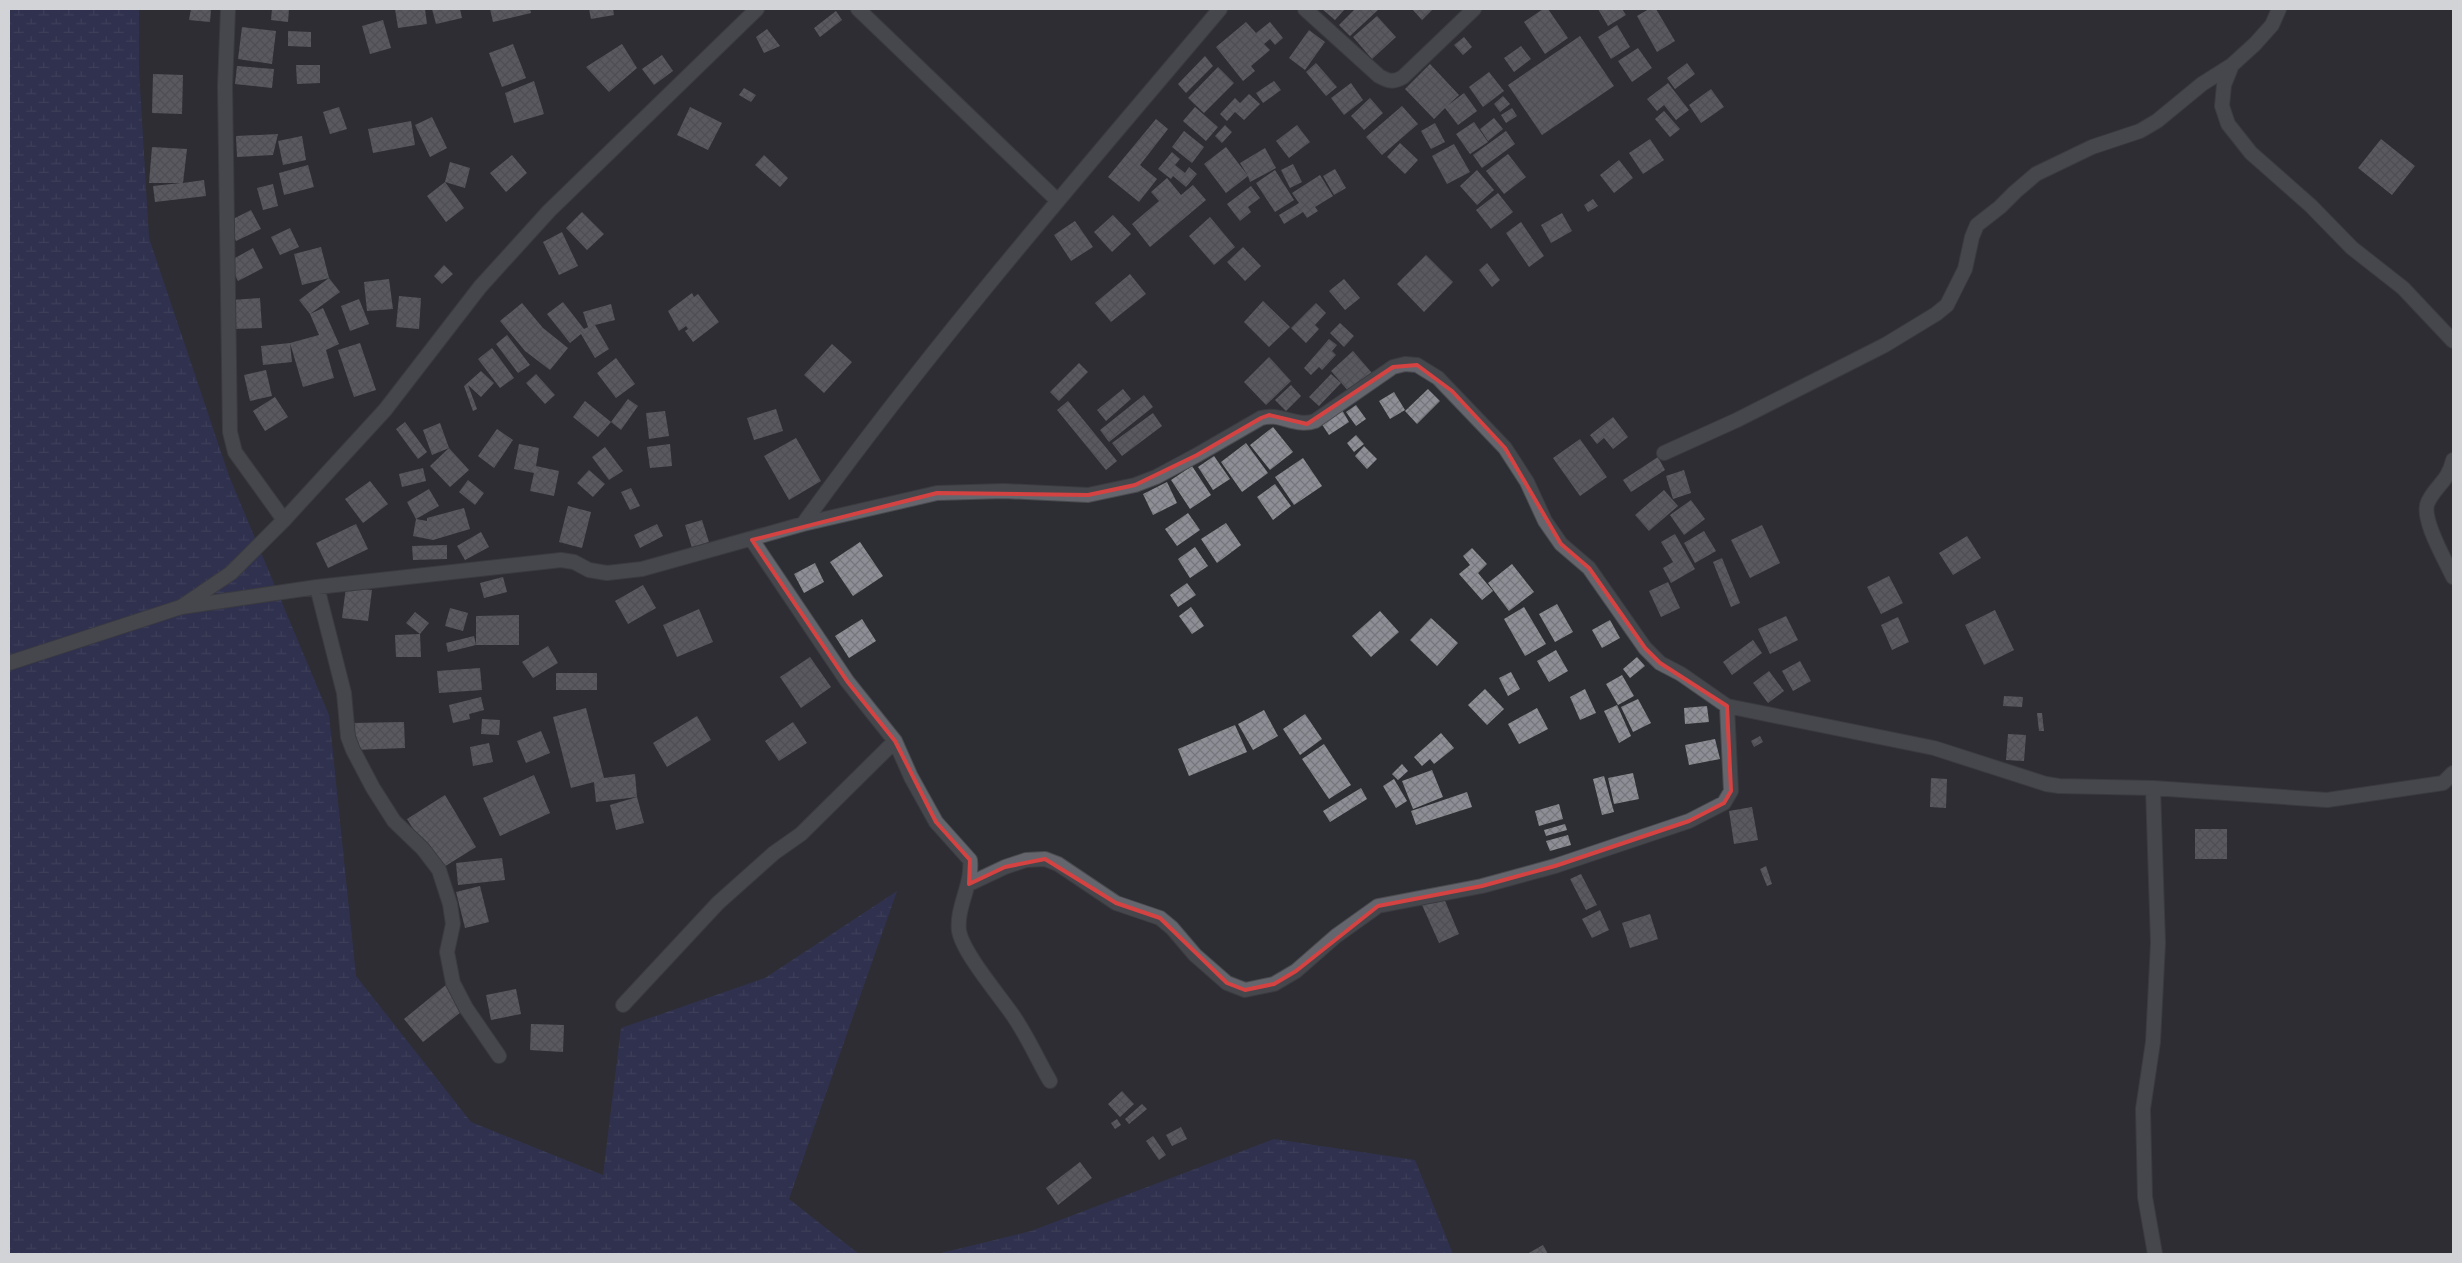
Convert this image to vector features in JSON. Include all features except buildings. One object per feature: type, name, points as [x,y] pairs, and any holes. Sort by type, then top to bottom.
[{"type":"street","points":[[228,9],[224,86],[230,432],[235,452],[284,520]]},
{"type":"street","points":[[181,607],[231,573],[284,520],[385,410],[480,287],[549,211],[757,9]]},
{"type":"street","points":[[858,9],[1058,201]]},
{"type":"street","points":[[803,524],[854,453],[1058,201],[1220,9]]},
{"type":"street","points":[[1305,9],[1379,76],[1388,81],[1396,81],[1403,77],[1474,9]]},
{"type":"street","points":[[1664,453],[1737,420],[1884,345],[1936,314],[1947,305],[1965,269],[1972,237],[1977,225],[2036,174],[2092,147],[2140,131],[2157,121],[2202,84],[2232,65],[2255,44],[2272,25],[2279,9]]},
{"type":"street","points":[[2232,65],[2224,85],[2222,106],[2228,124],[2251,153],[2311,206],[2352,248],[2403,288],[2453,341]]},
{"type":"street","points":[[9,663],[181,607],[317,587],[560,560],[574,562],[589,570],[607,573],[642,569],[752,540],[803,524],[937,493],[1004,491],[1088,495],[1135,485],[1197,455],[1260,418],[1269,415],[1307,424],[1315,421],[1394,367],[1405,364],[1416,365],[1438,378],[1504,448],[1527,482],[1545,521],[1561,544],[1589,568],[1645,648],[1660,663],[1682,674],[1727,706],[1934,748],[2046,784],[2152,788],[2327,800],[2450,779]]},
{"type":"street","points":[[2453,460],[2451,470],[2443,484],[2428,502],[2426,514],[2453,577]]},
{"type":"street","points":[[752,540],[847,681],[895,742],[911,777],[936,822],[970,860],[969,884],[959,923],[960,933],[976,964],[1014,1016],[1050,1081]]},
{"type":"street","points":[[317,587],[344,693],[348,737],[352,750],[394,821],[423,849],[439,870],[450,904],[453,924],[446,952],[453,983],[466,1008],[498,1056]]},
{"type":"street","points":[[969,884],[1004,867],[1026,860],[1045,859],[1058,864],[1116,903],[1160,918],[1172,928],[1195,955],[1227,983],[1246,990],[1274,984],[1296,971],[1336,936],[1378,906],[1482,886],[1555,866],[1689,821],[1724,804],[1731,791],[1727,706]]},
{"type":"street","points":[[623,1005],[718,903],[774,853],[801,834],[895,742]]},
{"type":"street","points":[[2152,788],[2158,943],[2154,1042],[2143,1109],[2145,1197],[2154,1254]]},
{"type":"highlighted area","points":[[1417,365],[1452,391],[1505,448],[1561,544],[1589,568],[1645,648],[1660,663],[1727,706],[1731,791],[1724,803],[1689,821],[1555,866],[1482,886],[1378,906],[1296,971],[1274,984],[1245,990],[1227,983],[1160,918],[1116,903],[1045,859],[1005,867],[969,884],[970,860],[936,822],[895,741],[847,681],[752,540],[937,493],[1088,495],[1135,485],[1197,455],[1261,418],[1269,415],[1307,424],[1393,367]]},
{"type":"green space","points":[[9,9],[139,9],[139,70],[149,238],[229,476],[329,715],[356,976],[471,1122],[603,1175],[621,1028],[765,978],[897,891],[789,1199],[859,1254],[9,1254]]},
{"type":"green space","points":[[1274,1139],[1415,1160],[1453,1254],[937,1254],[1031,1231]]}]
